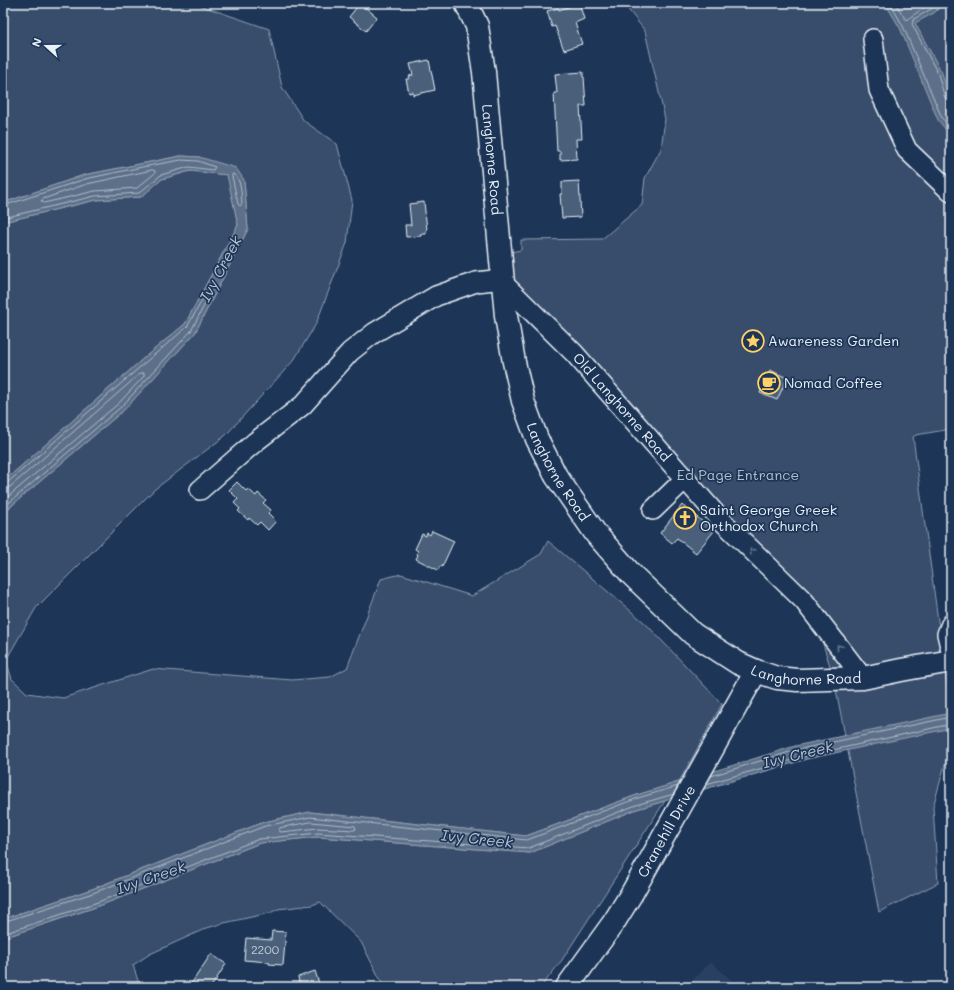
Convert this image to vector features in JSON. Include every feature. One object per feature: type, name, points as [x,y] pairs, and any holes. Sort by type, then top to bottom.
[{"type":"main road","name":"Langhorne Road","points":[[466,3],[477,26],[506,316],[522,401],[537,439],[556,476],[596,534],[658,602],[694,634],[738,663],[756,671],[777,678],[797,680],[863,678],[951,661]]},
{"type":"main road","name":"Cranehill Drive","points":[[567,987],[614,922],[632,893],[756,671]]},
{"type":"street","points":[[873,39],[879,90],[907,150],[951,192]]},
{"type":"street","name":"Old Langhorne Road","points":[[503,281],[574,353],[722,521],[804,601],[863,678]]},
{"type":"street","points":[[200,490],[255,442],[303,405],[350,352],[374,333],[436,296],[476,282],[503,281]]},
{"type":"street","points":[[653,510],[691,485]]},
{"type":"street","points":[[951,624],[947,634],[951,651]]},
{"type":"shaded area","points":[[711,962],[739,987],[686,987]]},
{"type":"green space","points":[[3,3],[193,3],[269,29],[282,87],[304,121],[337,144],[352,200],[347,243],[316,324],[294,360],[225,436],[155,489],[36,608],[6,660],[12,679],[27,693],[63,698],[153,669],[292,680],[330,677],[347,668],[381,579],[401,574],[472,596],[541,554],[548,541],[645,623],[722,704],[679,782],[637,795],[526,836],[310,812],[264,822],[92,889],[3,919],[3,513],[125,409],[195,333],[248,229],[244,180],[199,157],[180,156],[84,175],[3,203]]},
{"type":"green space","name":"Ed Page Entrance","points":[[623,3],[951,3],[951,429],[916,435],[913,437],[951,716],[951,743],[933,807],[938,883],[879,912],[834,679],[814,615],[503,283],[501,254],[521,250],[521,240],[602,239],[642,205],[645,178],[661,149],[665,119],[645,31]]},
{"type":"green space","points":[[190,171],[228,175],[238,225],[185,324],[145,357],[3,482],[3,222],[96,200],[141,197],[162,179]]},
{"type":"green space","points":[[665,801],[562,960],[541,987],[384,987],[361,942],[320,902],[312,905],[278,909],[270,913],[207,928],[150,954],[133,965],[140,987],[3,987],[3,938],[99,906],[260,843],[318,837],[530,853],[637,809]]},
{"type":"water","points":[[885,3],[944,3],[934,13],[915,23],[942,73],[951,102],[951,136],[938,120],[900,28]]},
{"type":"water","name":"Ivy Creek","points":[[181,156],[199,157],[236,168],[244,180],[248,229],[195,333],[125,409],[3,513],[3,482],[145,357],[185,324],[238,225],[227,175],[190,171],[162,179],[141,197],[96,200],[3,222],[3,203],[84,175]]},
{"type":"water","name":"Ivy Creek","points":[[951,713],[951,728],[807,759],[637,809],[530,853],[318,837],[260,843],[99,906],[3,938],[3,919],[92,889],[264,822],[310,812],[526,836],[637,795],[795,746]]},
{"type":"building","points":[[360,3],[377,17],[366,31],[349,17]]},
{"type":"building","points":[[579,3],[584,19],[575,23],[582,44],[564,50],[555,26],[552,27],[547,11],[558,8],[559,10]]},
{"type":"building","points":[[429,60],[435,90],[413,95],[413,92],[409,93],[406,79],[410,79],[409,76],[413,75],[410,64]]},
{"type":"building","points":[[583,72],[586,106],[580,106],[582,139],[576,139],[577,159],[560,160],[560,151],[557,151],[554,93],[557,93],[555,74]]},
{"type":"building","points":[[579,181],[581,217],[562,218],[560,194],[562,194],[562,182]]},
{"type":"building","points":[[424,202],[427,230],[426,234],[421,234],[421,236],[406,237],[405,225],[411,225],[409,204]]},
{"type":"building","points":[[770,370],[787,378],[777,400],[760,393]]},
{"type":"building","points":[[237,482],[246,491],[248,489],[256,496],[258,493],[266,500],[263,503],[271,510],[268,513],[276,521],[268,530],[260,522],[257,525],[249,518],[248,520],[238,511],[240,509],[234,503],[238,499],[229,490]]},
{"type":"building","name":"Saint George Greek Orthodox Church","points":[[682,505],[714,531],[696,553],[677,538],[672,543],[660,533]]},
{"type":"building","points":[[432,531],[454,541],[442,567],[440,566],[438,570],[416,559],[418,551],[415,549],[422,534],[426,536],[427,533],[430,535]]},
{"type":"building","points":[[272,931],[286,932],[283,965],[244,960],[246,938],[271,940]]},
{"type":"building","points":[[211,954],[226,964],[211,987],[189,987]]},
{"type":"building","points":[[315,971],[320,987],[300,987],[298,977]]},
{"type":"place","name":"Awareness Garden","points":[[753,341]]},
{"type":"place","name":"Nomad Coffee","points":[[769,383]]},
{"type":"place","name":"Saint George Greek Orthodox Church","points":[[685,518]]}]
